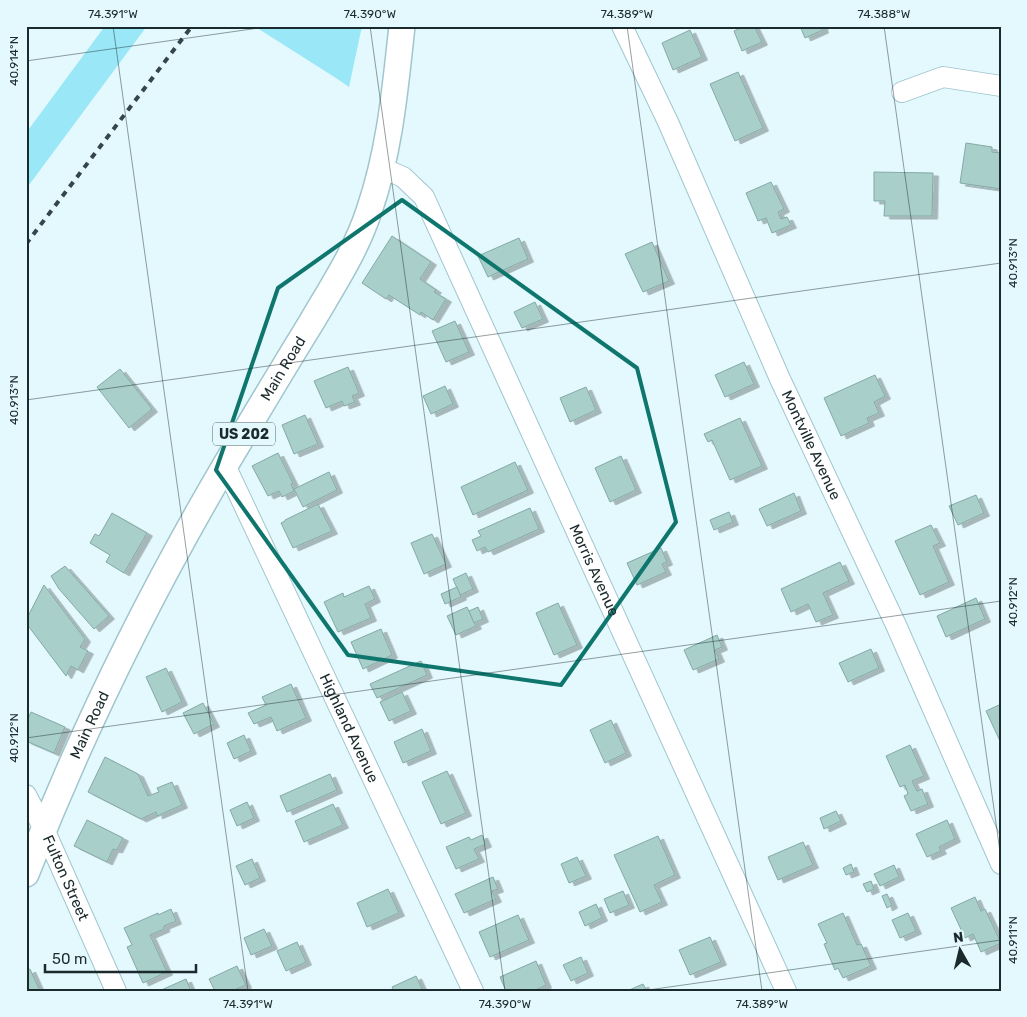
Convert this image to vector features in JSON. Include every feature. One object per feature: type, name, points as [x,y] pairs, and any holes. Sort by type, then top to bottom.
[{"type":"main road","name":"Main Road","points":[[44,830],[106,690],[161,580],[225,465],[332,288],[352,251],[369,213],[390,133],[402,26]]},
{"type":"main road","name":"US 202","points":[[26,874],[44,830]]},
{"type":"street","name":"Montville Avenue","points":[[622,26],[668,122],[780,379],[896,625],[1001,864]]},
{"type":"street","points":[[902,92],[942,77],[1001,86]]},
{"type":"street","name":"Morris Avenue","points":[[382,168],[403,177],[424,197],[786,991]]},
{"type":"street","name":"Highland Avenue","points":[[225,465],[473,991]]},
{"type":"street","name":"Fulton Street","points":[[26,795],[44,830],[116,991]]},
{"type":"highlighted area","points":[[402,200],[637,368],[676,522],[561,685],[348,655],[216,470],[278,288]]},
{"type":"shaded area","points":[[105,26],[147,26],[26,189],[26,133]]},
{"type":"shaded area","points":[[254,26],[362,26],[349,87],[339,80]]},
{"type":"building","points":[[745,26],[754,26],[762,42],[742,51],[734,31]]},
{"type":"building","points":[[800,26],[822,26],[823,30],[805,38]]},
{"type":"building","points":[[690,30],[702,57],[673,70],[662,43]]},
{"type":"building","points":[[738,72],[763,128],[735,141],[710,84]]},
{"type":"building","points":[[966,143],[992,147],[992,152],[1001,153],[1001,189],[960,183]]},
{"type":"building","points":[[874,172],[933,173],[932,216],[884,216],[885,201],[874,201]]},
{"type":"building","points":[[771,182],[784,209],[778,212],[781,219],[787,217],[791,225],[772,233],[766,218],[758,221],[746,193]]},
{"type":"building","points":[[392,236],[431,262],[420,279],[436,290],[434,292],[446,299],[433,320],[421,312],[420,315],[389,295],[386,299],[362,283]]},
{"type":"building","points":[[519,238],[528,259],[488,277],[478,256]]},
{"type":"building","points":[[652,242],[669,281],[643,292],[625,254]]},
{"type":"building","points":[[535,302],[543,319],[522,328],[514,312]]},
{"type":"building","points":[[455,321],[469,352],[446,362],[432,331]]},
{"type":"building","points":[[744,362],[754,384],[725,397],[715,375]]},
{"type":"building","points":[[348,367],[359,393],[352,396],[355,402],[344,406],[342,401],[326,408],[314,381]]},
{"type":"building","points":[[120,369],[152,409],[129,428],[97,387]]},
{"type":"building","points":[[875,375],[885,396],[874,402],[879,413],[867,418],[869,423],[841,436],[824,398]]},
{"type":"building","points":[[445,386],[453,404],[431,414],[423,396]]},
{"type":"building","points":[[586,387],[596,410],[570,422],[560,398]]},
{"type":"building","points":[[305,415],[318,444],[294,454],[282,425]]},
{"type":"building","points":[[740,418],[762,466],[730,480],[712,440],[708,442],[704,434]]},
{"type":"building","points":[[278,453],[293,483],[291,484],[294,491],[282,497],[279,491],[268,496],[252,466]]},
{"type":"building","points":[[621,456],[636,490],[610,502],[595,468]]},
{"type":"building","points":[[515,462],[528,490],[473,515],[461,487]]},
{"type":"building","points":[[329,472],[337,490],[303,507],[294,489]]},
{"type":"building","points":[[794,493],[801,511],[767,526],[759,509]]},
{"type":"building","points":[[976,495],[984,513],[958,525],[949,506]]},
{"type":"building","points":[[318,504],[332,531],[293,548],[281,523]]},
{"type":"building","points":[[530,508],[539,529],[488,552],[485,547],[477,551],[472,540],[481,536],[478,531]]},
{"type":"building","points":[[729,512],[733,522],[714,530],[710,520]]},
{"type":"building","points":[[112,513],[147,533],[124,573],[106,562],[110,555],[90,543],[95,534],[99,536]]},
{"type":"building","points":[[931,525],[940,543],[933,546],[949,582],[920,595],[895,541]]},
{"type":"building","points":[[432,534],[446,564],[424,574],[411,543]]},
{"type":"building","points":[[661,548],[667,562],[662,564],[666,572],[637,585],[627,563]]},
{"type":"building","points":[[840,562],[849,581],[823,593],[833,615],[816,622],[808,604],[791,612],[781,589]]},
{"type":"building","points":[[65,566],[109,616],[94,629],[59,589],[51,576]]},
{"type":"building","points":[[466,573],[473,589],[460,595],[453,579]]},
{"type":"building","points":[[44,585],[85,639],[80,647],[88,651],[78,670],[71,666],[66,676],[26,623]]},
{"type":"building","points":[[369,586],[375,599],[365,604],[371,618],[338,632],[324,602],[343,593],[344,597]]},
{"type":"building","points":[[457,587],[461,597],[445,604],[441,594]]},
{"type":"building","points":[[976,598],[985,619],[946,637],[937,616]]},
{"type":"building","points":[[558,603],[577,645],[554,655],[536,613]]},
{"type":"building","points":[[467,607],[476,626],[456,635],[447,616]]},
{"type":"building","points":[[478,607],[483,619],[474,623],[469,611]]},
{"type":"building","points":[[381,629],[392,655],[363,669],[351,642]]},
{"type":"building","points":[[717,635],[722,647],[715,650],[719,659],[693,670],[684,650]]},
{"type":"building","points":[[871,649],[879,668],[848,682],[839,663]]},
{"type":"building","points":[[421,661],[427,675],[377,698],[370,684]]},
{"type":"building","points":[[166,668],[182,702],[162,712],[146,677]]},
{"type":"building","points":[[291,684],[306,718],[277,731],[271,717],[254,724],[248,713],[266,705],[262,697]]},
{"type":"building","points":[[402,692],[411,711],[389,721],[380,702]]},
{"type":"building","points":[[203,703],[214,724],[194,734],[183,713]]},
{"type":"building","points":[[1001,704],[1001,740],[1000,741],[986,711]]},
{"type":"building","points":[[31,712],[65,727],[54,753],[26,741],[26,723]]},
{"type":"building","points":[[611,720],[626,753],[605,763],[590,730]]},
{"type":"building","points":[[422,729],[431,751],[403,763],[394,742]]},
{"type":"building","points":[[244,735],[251,751],[234,759],[227,743]]},
{"type":"building","points":[[910,745],[924,776],[912,781],[917,791],[922,789],[928,804],[911,811],[904,796],[908,794],[905,785],[900,787],[886,756]]},
{"type":"building","points":[[105,757],[138,774],[148,796],[159,792],[157,788],[172,782],[182,805],[157,816],[156,812],[141,819],[88,792]]},
{"type":"building","points":[[447,771],[466,813],[441,824],[422,782]]},
{"type":"building","points":[[330,774],[337,790],[287,812],[280,796]]},
{"type":"building","points":[[247,802],[254,818],[237,826],[230,810]]},
{"type":"building","points":[[333,804],[343,825],[304,842],[295,821]]},
{"type":"building","points":[[836,811],[841,821],[824,829],[820,818]]},
{"type":"building","points":[[87,820],[123,838],[117,850],[113,849],[107,862],[74,846]]},
{"type":"building","points":[[947,820],[955,839],[939,847],[941,851],[927,857],[916,834]]},
{"type":"building","points":[[482,835],[486,844],[474,849],[479,859],[456,869],[446,847],[469,837],[471,840]]},
{"type":"building","points":[[658,836],[675,875],[654,885],[662,902],[640,912],[614,855]]},
{"type":"building","points":[[803,842],[813,865],[778,880],[768,857]]},
{"type":"building","points":[[577,857],[586,876],[569,883],[561,864]]},
{"type":"building","points":[[252,859],[260,878],[245,885],[236,866]]},
{"type":"building","points":[[851,864],[854,872],[846,875],[843,868]]},
{"type":"building","points":[[894,865],[899,877],[880,886],[874,874]]},
{"type":"building","points":[[493,877],[498,889],[492,891],[496,899],[464,913],[455,894]]},
{"type":"building","points":[[871,881],[874,889],[867,892],[863,884]]},
{"type":"building","points":[[388,889],[399,913],[367,927],[357,903]]},
{"type":"building","points":[[623,891],[629,905],[610,913],[604,899]]},
{"type":"building","points":[[887,894],[892,905],[887,908],[882,896]]},
{"type":"building","points":[[975,897],[981,911],[985,909],[1001,943],[981,952],[973,934],[965,938],[951,908]]},
{"type":"building","points":[[596,904],[602,918],[585,926],[579,912]]},
{"type":"building","points":[[171,909],[176,921],[150,935],[167,972],[143,983],[127,947],[132,945],[124,928]]},
{"type":"building","points":[[843,913],[857,945],[861,944],[871,966],[843,978],[838,968],[835,970],[824,944],[827,943],[818,924]]},
{"type":"building","points":[[908,913],[916,931],[900,938],[892,920]]},
{"type":"building","points":[[518,915],[529,940],[490,957],[479,932]]},
{"type":"building","points":[[264,929],[272,946],[251,955],[244,938]]},
{"type":"building","points":[[710,937],[721,962],[690,975],[679,950]]},
{"type":"building","points":[[297,942],[306,962],[286,971],[277,951]]},
{"type":"building","points":[[581,957],[588,973],[571,981],[563,965]]},
{"type":"building","points":[[536,961],[546,985],[534,991],[506,991],[500,977]]},
{"type":"building","points":[[237,966],[246,985],[232,991],[215,991],[209,979]]},
{"type":"building","points":[[30,969],[40,991],[26,991],[26,971]]},
{"type":"building","points":[[416,976],[423,991],[394,991],[392,987]]},
{"type":"building","points":[[186,979],[191,991],[159,991]]},
{"type":"building","points":[[643,984],[647,991],[627,991]]},
{"type":"railway","points":[[26,244],[192,26]]}]
